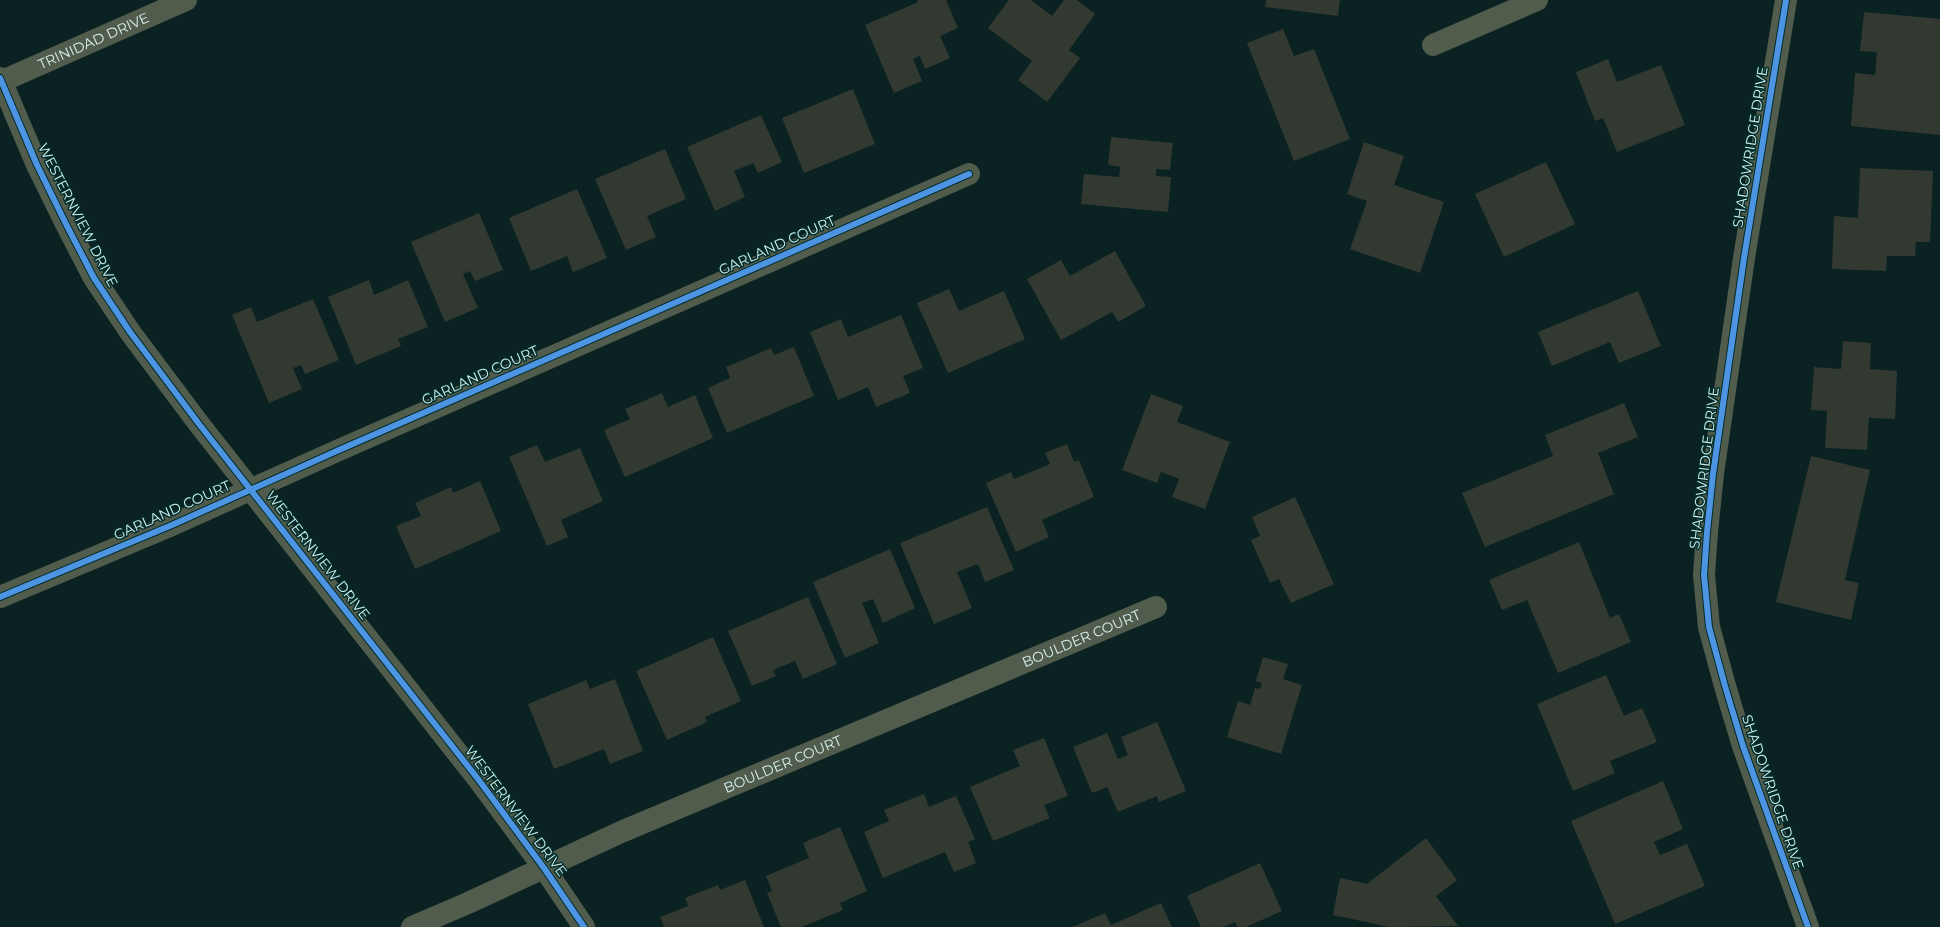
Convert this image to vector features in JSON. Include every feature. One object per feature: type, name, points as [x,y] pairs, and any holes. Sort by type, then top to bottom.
[{"type":"street","name":"TRINIDAD DRIVE","points":[[0,80],[186,0]]},
{"type":"street","points":[[1434,45],[1537,0]]},
{"type":"street","name":"SHADOWRIDGE DRIVE","points":[[1786,0],[1745,251],[1713,474],[1704,575],[1710,627],[1724,686],[1743,746],[1808,927]]},
{"type":"street","name":"WESTERNVIEW DRIVE","points":[[0,80],[37,166],[94,278],[130,332],[250,489],[478,779],[544,868],[584,927]]},
{"type":"street","name":"GARLAND COURT","points":[[0,597],[172,525],[250,489],[969,174]]},
{"type":"street","name":"BOULDER COURT","points":[[412,927],[621,832],[1156,607]]},
{"type":"building","points":[[917,0],[946,0],[958,28],[940,36],[950,58],[925,69],[920,56],[913,59],[922,81],[894,93],[865,25],[918,2]]},
{"type":"building","points":[[1009,0],[1031,0],[1052,16],[1064,0],[1077,0],[1095,14],[1069,50],[1080,58],[1047,102],[1018,80],[1032,61],[988,28]]},
{"type":"building","points":[[1266,0],[1340,0],[1338,16],[1265,7]]},
{"type":"building","points":[[1864,12],[1940,19],[1940,135],[1851,126],[1855,73],[1875,75],[1877,52],[1860,51]]},
{"type":"building","points":[[1283,29],[1294,56],[1314,49],[1350,139],[1294,161],[1247,43]]},
{"type":"building","points":[[1608,59],[1617,82],[1661,65],[1685,125],[1617,152],[1603,118],[1595,121],[1576,72]]},
{"type":"building","points":[[853,89],[875,144],[804,173],[782,118]]},
{"type":"building","points":[[761,115],[782,162],[758,173],[753,163],[734,171],[745,197],[715,211],[687,147]]},
{"type":"building","points":[[1111,137],[1173,143],[1170,170],[1156,169],[1156,176],[1171,177],[1168,212],[1081,204],[1084,174],[1119,177],[1120,167],[1108,165]]},
{"type":"building","points":[[1364,142],[1404,156],[1394,185],[1444,202],[1420,273],[1350,249],[1367,201],[1347,194]]},
{"type":"building","points":[[665,149],[686,199],[647,216],[656,237],[626,250],[595,179]]},
{"type":"building","points":[[1546,162],[1575,224],[1504,257],[1475,194]]},
{"type":"building","points":[[1860,168],[1933,171],[1930,242],[1916,242],[1915,256],[1887,256],[1886,271],[1832,269],[1834,216],[1858,218]]},
{"type":"building","points":[[577,189],[607,258],[573,272],[567,256],[531,271],[509,218]]},
{"type":"building","points":[[479,213],[503,270],[475,281],[470,271],[463,274],[478,308],[445,322],[411,242]]},
{"type":"building","points":[[1115,251],[1146,306],[1118,322],[1112,312],[1061,340],[1027,279],[1061,260],[1070,276]]},
{"type":"building","points":[[369,280],[374,295],[408,280],[428,327],[398,339],[401,346],[356,365],[328,297]]},
{"type":"building","points":[[949,289],[959,311],[1004,291],[1025,339],[948,373],[917,303]]},
{"type":"building","points":[[1638,291],[1661,346],[1619,363],[1610,342],[1552,366],[1538,332]]},
{"type":"building","points":[[313,299],[339,360],[305,374],[301,365],[293,368],[302,389],[269,403],[232,315],[251,307],[257,322]]},
{"type":"building","points":[[901,315],[923,368],[903,376],[910,393],[876,407],[868,387],[838,400],[810,332],[841,319],[848,337]]},
{"type":"building","points":[[1843,341],[1871,343],[1870,369],[1897,371],[1895,419],[1869,418],[1867,450],[1825,448],[1827,411],[1811,410],[1814,367],[1841,369]]},
{"type":"building","points":[[794,347],[814,396],[727,433],[708,388],[730,378],[726,367],[771,348],[774,355]]},
{"type":"building","points":[[662,393],[668,407],[695,395],[713,438],[625,477],[604,430],[630,419],[625,409]]},
{"type":"building","points":[[1151,394],[1183,406],[1177,422],[1230,442],[1205,509],[1172,497],[1179,479],[1161,472],[1157,483],[1122,470]]},
{"type":"building","points":[[1624,403],[1638,437],[1598,453],[1614,494],[1485,547],[1462,493],[1553,456],[1545,435]]},
{"type":"building","points":[[1067,444],[1074,462],[1079,460],[1094,497],[1042,520],[1049,537],[1016,552],[986,483],[1011,472],[1014,479],[1050,464],[1045,453]]},
{"type":"building","points":[[537,445],[545,462],[580,448],[603,501],[561,520],[568,537],[547,546],[509,457]]},
{"type":"building","points":[[1811,456],[1870,470],[1845,580],[1859,583],[1851,620],[1776,602]]},
{"type":"building","points":[[480,481],[501,531],[415,569],[396,526],[421,516],[415,503],[451,487],[453,493]]},
{"type":"building","points":[[1295,497],[1334,584],[1291,603],[1279,579],[1270,583],[1251,540],[1260,536],[1252,517]]},
{"type":"building","points":[[987,507],[1014,570],[985,582],[978,564],[957,572],[972,608],[934,624],[900,543]]},
{"type":"building","points":[[1579,542],[1610,618],[1619,614],[1631,642],[1558,673],[1527,600],[1502,610],[1489,580]]},
{"type":"building","points":[[890,549],[915,608],[883,623],[873,599],[862,603],[879,643],[845,658],[813,582]]},
{"type":"building","points":[[808,597],[837,664],[803,679],[795,661],[773,670],[776,676],[752,686],[728,631]]},
{"type":"building","points":[[713,637],[741,701],[705,717],[707,722],[667,740],[636,671]]},
{"type":"building","points":[[1263,657],[1288,664],[1283,679],[1302,685],[1281,754],[1227,737],[1238,701],[1250,705],[1255,688],[1260,689],[1262,683],[1256,681]]},
{"type":"building","points":[[1606,675],[1624,716],[1642,708],[1657,742],[1610,761],[1615,773],[1573,791],[1537,704]]},
{"type":"building","points":[[615,679],[643,751],[610,764],[604,749],[554,769],[528,704],[586,680],[590,689]]},
{"type":"building","points":[[1157,722],[1186,791],[1159,802],[1157,796],[1118,812],[1107,787],[1092,793],[1073,747],[1107,733],[1118,759],[1128,755],[1121,737]]},
{"type":"building","points":[[1044,738],[1068,796],[1044,805],[1050,818],[993,841],[970,787],[1020,766],[1013,750]]},
{"type":"building","points":[[1663,781],[1683,829],[1654,842],[1660,855],[1687,844],[1705,886],[1615,924],[1571,821]]},
{"type":"building","points":[[924,794],[929,807],[956,796],[975,839],[968,842],[976,863],[954,872],[945,852],[883,878],[864,832],[889,821],[884,810]]},
{"type":"building","points":[[840,827],[867,891],[840,903],[843,910],[802,927],[781,927],[767,893],[772,891],[766,876],[809,858],[803,843]]},
{"type":"building","points":[[1426,838],[1457,880],[1436,896],[1458,926],[1389,927],[1333,915],[1340,878],[1367,884]]},
{"type":"building","points":[[1260,863],[1282,911],[1246,927],[1238,927],[1235,922],[1223,927],[1201,927],[1187,896]]},
{"type":"building","points":[[745,880],[764,927],[664,927],[660,917],[688,906],[685,898],[718,885],[720,890]]},
{"type":"building","points":[[1161,903],[1172,927],[1072,927],[1105,913],[1111,925]]},
{"type":"cycle path","points":[[1786,0],[1744,258],[1713,474],[1704,575],[1709,627],[1725,686],[1743,746],[1808,927]]},
{"type":"cycle path","points":[[0,78],[37,165],[66,224],[94,278],[130,332],[199,424],[478,779],[544,868],[584,927]]},
{"type":"cycle path","points":[[0,597],[172,525],[339,450],[969,174]]}]
